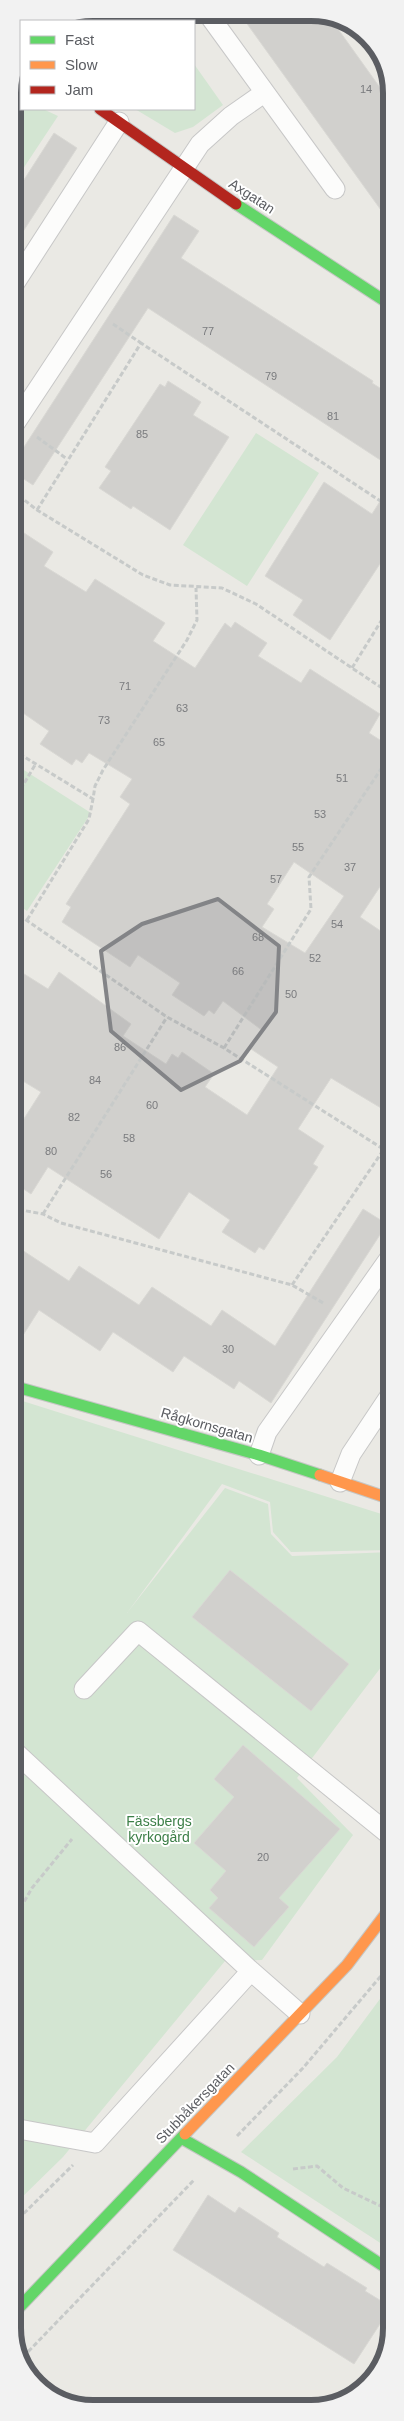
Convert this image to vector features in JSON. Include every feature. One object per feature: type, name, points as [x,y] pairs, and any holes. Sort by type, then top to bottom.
[{"type":"street","name":"Axgatan","points":[[101,110],[185,170],[383,300]]},
{"type":"street","name":"Rågkornsgatan","points":[[21,1388],[259,1455],[383,1496]]},
{"type":"street","name":"Stubbåkersgatan","points":[[21,2306],[346,1965],[383,1918]]},
{"type":"street","points":[[181,2138],[242,2172],[383,2265]]},
{"type":"lane","points":[[213,21],[335,189]]},
{"type":"lane","points":[[21,411],[92,309],[185,170],[200,144],[231,116],[264,93]]},
{"type":"lane","points":[[21,274],[119,122]]},
{"type":"lane","points":[[259,1455],[267,1432],[383,1268]]},
{"type":"lane","points":[[340,1482],[351,1454],[383,1406]]},
{"type":"lane","points":[[84,1689],[138,1630],[383,1829]]},
{"type":"lane","points":[[21,1757],[251,1972],[300,2014]]},
{"type":"lane","points":[[21,2129],[96,2143],[251,1972]]},
{"type":"path","points":[[92,309],[141,344],[383,503]]},
{"type":"path","points":[[37,510],[67,459],[141,344]]},
{"type":"path","points":[[21,426],[67,459]]},
{"type":"path","points":[[21,498],[37,510],[143,575],[170,585],[222,588],[256,604],[383,689]]},
{"type":"path","points":[[27,920],[89,819],[95,786],[103,770],[187,640],[197,620],[196,588]]},
{"type":"path","points":[[352,668],[383,619]]},
{"type":"path","points":[[21,755],[93,799]]},
{"type":"path","points":[[21,789],[35,765]]},
{"type":"path","points":[[224,1048],[311,909],[309,877],[383,766]]},
{"type":"path","points":[[21,916],[168,1017],[224,1048],[383,1149]]},
{"type":"path","points":[[43,1214],[168,1017]]},
{"type":"path","points":[[292,1285],[383,1151]]},
{"type":"path","points":[[21,1210],[43,1214],[61,1223],[292,1285],[348,1318]]},
{"type":"path","points":[[21,1907],[32,1888],[88,1820]]},
{"type":"path","points":[[21,2216],[96,2143]]},
{"type":"path","points":[[290,2170],[317,2166],[342,2188],[383,2207]]},
{"type":"highlighted area","points":[[218,899],[279,946],[276,1012],[240,1061],[181,1090],[111,1031],[101,951],[142,924]]},
{"type":"green space","points":[[195,65],[223,105],[193,127],[175,133],[137,110],[195,110]]},
{"type":"green space","points":[[21,110],[45,110],[58,116],[21,172]]},
{"type":"green space","points":[[256,433],[319,473],[247,586],[183,545]]},
{"type":"green space","points":[[21,768],[91,813],[27,911],[21,907]]},
{"type":"green space","name":"Fässbergs kyrkogård","points":[[21,1401],[383,1514],[383,1550],[291,1552],[273,1532],[270,1502],[222,1484],[127,1613],[225,1488],[268,1504],[271,1534],[292,1556],[383,1552],[383,1665],[297,1778],[353,1835],[262,1960],[225,1961],[63,2157],[21,2198]]},
{"type":"green space","points":[[383,1995],[383,2245],[241,2152],[337,2057]]},
{"type":"building","points":[[245,21],[310,21],[337,27],[383,92],[383,213]]},
{"type":"building","points":[[54,133],[77,148],[21,235],[21,185]]},
{"type":"building","points":[[174,215],[199,231],[181,258],[373,381],[372,383],[383,390],[383,462],[148,308],[33,485],[21,477],[21,445],[24,447]]},
{"type":"building","points":[[168,381],[201,402],[193,415],[229,437],[170,530],[133,506],[131,509],[99,488],[111,471],[105,467],[160,384],[165,387]]},
{"type":"building","points":[[324,482],[372,514],[383,497],[383,559],[330,640],[293,615],[303,600],[265,576]]},
{"type":"building","points":[[21,531],[53,552],[44,566],[86,592],[95,579],[165,623],[153,641],[195,668],[225,623],[231,628],[235,622],[267,643],[258,656],[301,683],[310,669],[380,714],[369,733],[383,742],[383,882],[360,917],[383,933],[383,1109],[331,1078],[298,1129],[324,1146],[313,1164],[318,1167],[264,1250],[259,1247],[255,1253],[222,1232],[230,1220],[189,1192],[159,1239],[48,1167],[31,1194],[21,1187],[21,1123],[41,1092],[21,1080],[21,972],[48,989],[59,972],[131,1024],[123,1036],[166,1064],[172,1054],[178,1058],[182,1052],[214,1074],[205,1087],[247,1115],[278,1067],[251,1049],[263,1031],[223,1001],[214,1014],[209,1010],[204,1016],[172,995],[180,983],[138,955],[130,967],[62,922],[71,907],[66,904],[130,804],[120,797],[132,779],[89,753],[82,763],[76,759],[72,765],[40,744],[49,731],[21,712]],"holes":[[[294,862],[344,896],[305,953],[262,927],[274,909],[267,904]]]},
{"type":"building","points":[[363,1209],[383,1222],[383,1230],[271,1403],[239,1381],[234,1389],[184,1356],[173,1372],[113,1332],[100,1351],[39,1310],[21,1338],[21,1249],[69,1281],[79,1266],[139,1305],[152,1287],[211,1326],[222,1310],[275,1346]]},
{"type":"building","points":[[230,1570],[349,1664],[311,1711],[192,1617]]},
{"type":"building","points":[[243,1745],[340,1829],[279,1898],[289,1907],[254,1947],[209,1908],[218,1898],[210,1890],[226,1871],[194,1843],[234,1797],[214,1779]]},
{"type":"building","points":[[208,2195],[235,2213],[239,2207],[279,2233],[277,2237],[324,2267],[327,2263],[367,2288],[365,2291],[383,2302],[383,2319],[354,2364],[173,2250]]},
{"type":"traffic: fast","points":[[236,204],[383,300]]},
{"type":"traffic: fast","points":[[21,1388],[259,1455],[320,1475]]},
{"type":"traffic: fast","points":[[21,2306],[185,2134]]},
{"type":"traffic: fast","points":[[181,2138],[241,2172],[383,2266]]},
{"type":"traffic: slow","points":[[320,1475],[383,1496]]},
{"type":"traffic: slow","points":[[185,2134],[347,1965],[383,1918]]},
{"type":"traffic: jam","points":[[101,110],[236,204]]}]
